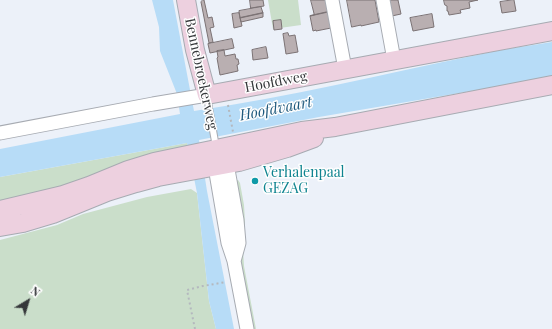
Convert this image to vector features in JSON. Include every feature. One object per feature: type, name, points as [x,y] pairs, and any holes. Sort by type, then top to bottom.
[{"type":"street","name":"Bennebroekerweg","points":[[186,0],[202,98]]},
{"type":"street","points":[[332,0],[345,69]]},
{"type":"street","points":[[383,0],[394,60]]},
{"type":"street","name":"Hoofdweg","points":[[0,133],[145,106],[202,98],[345,69],[552,31]]},
{"type":"street","points":[[0,210],[63,195],[128,170],[154,162],[186,163],[214,157],[302,131],[336,127],[552,85]]},
{"type":"street","name":"Bennebroekerweg","points":[[214,157],[228,243],[234,261],[247,329]]},
{"type":"street","points":[[0,227],[23,223],[53,214],[107,192],[158,177],[186,163]]},
{"type":"lane","name":"Bennebroekerweg","points":[[202,98],[214,157]]},
{"type":"path","name":"Bennebroekerweg","points":[[227,99],[234,138]]},
{"type":"path","points":[[195,329],[187,290],[227,282]]},
{"type":"green space","points":[[268,0],[298,0],[301,25],[273,29]]},
{"type":"green space","points":[[187,143],[188,146],[90,180],[0,202],[0,177]]},
{"type":"green space","points":[[238,180],[240,183],[244,205],[244,266],[256,329],[252,329],[241,267],[241,246],[234,181]]},
{"type":"green space","points":[[191,189],[197,193],[209,301],[216,329],[0,329],[0,240],[57,225],[83,214],[147,197]]},
{"type":"water","name":"Hoofdvaart","points":[[152,0],[173,0],[194,111],[301,92],[496,51],[552,42],[552,76],[319,117],[199,140],[207,191],[234,329],[216,329],[209,301],[197,193],[187,143],[0,177],[0,149],[180,114],[177,94],[160,51],[159,27]]},
{"type":"building","points":[[203,0],[208,18],[212,17],[214,27],[210,28],[213,42],[209,43],[201,2]]},
{"type":"building","points":[[250,0],[263,0],[264,6],[251,8]]},
{"type":"building","points":[[311,0],[326,0],[328,12],[310,16],[314,15]]},
{"type":"building","points":[[347,0],[375,0],[379,22],[352,27]]},
{"type":"building","points":[[384,0],[398,0],[401,14],[387,17]]},
{"type":"building","points":[[444,0],[478,0],[469,2],[470,8],[460,10],[461,13],[449,15]]},
{"type":"building","points":[[514,0],[516,11],[502,13],[500,2]]},
{"type":"building","points":[[261,7],[263,13],[240,18],[239,11]]},
{"type":"building","points":[[328,12],[331,28],[313,31],[310,16]]},
{"type":"building","points":[[239,13],[242,26],[234,28],[232,14]]},
{"type":"building","points":[[263,13],[263,17],[241,22],[240,18]]},
{"type":"building","points":[[432,14],[434,27],[413,31],[410,18]]},
{"type":"building","points":[[281,20],[282,29],[274,30],[273,21]]},
{"type":"building","points":[[288,33],[289,36],[295,35],[298,52],[286,54],[283,34]]},
{"type":"building","points":[[232,39],[234,48],[210,53],[208,44]]},
{"type":"building","points":[[266,47],[268,58],[253,60],[252,50]]},
{"type":"building","points":[[224,50],[225,56],[235,54],[239,64],[237,65],[238,71],[220,75],[217,51]]},
{"type":"place","name":"Verhalenpaal GEZAG","points":[[255,181]]}]
